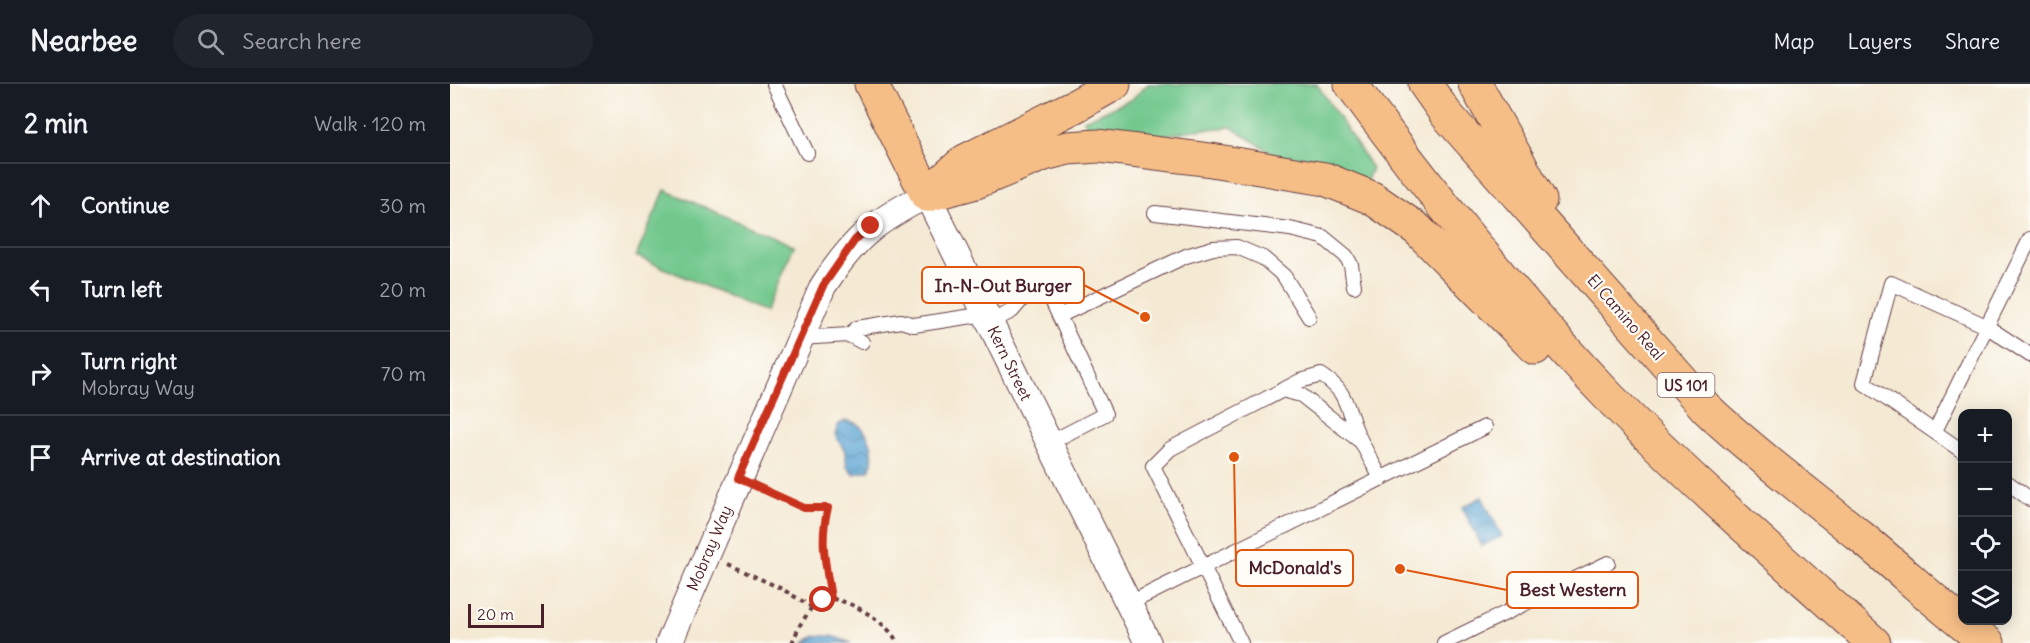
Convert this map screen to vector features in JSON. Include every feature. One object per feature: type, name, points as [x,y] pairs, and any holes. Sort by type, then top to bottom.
[{"type":"main road","name":"Kern Street","points":[[871,84],[927,195]]},
{"type":"main road","points":[[927,195],[965,161],[1114,84]]},
{"type":"main road","points":[[1351,84],[1455,222],[1539,321],[1606,394],[1705,492],[1874,643]]},
{"type":"main road","name":"El Camino Real","points":[[1425,84],[1446,114],[1706,408],[1731,432],[1856,532],[1957,621],[1988,643]]},
{"type":"main road","points":[[1475,84],[1571,254]]},
{"type":"main road","points":[[927,195],[976,182],[1044,154],[1068,148],[1098,146],[1211,160],[1325,179],[1364,194],[1397,213],[1444,253],[1536,349],[1606,394]]},
{"type":"street","name":"Kern Street","points":[[927,195],[1148,643]]},
{"type":"street","name":"Mobray Way","points":[[669,643],[738,478],[823,286],[855,240],[891,213],[927,195]]},
{"type":"lane","points":[[774,84],[807,153]]},
{"type":"lane","points":[[1155,213],[1290,229],[1323,237],[1346,256],[1351,265],[1354,285]]},
{"type":"lane","points":[[1935,431],[2030,239]]},
{"type":"lane","points":[[1059,316],[1186,256],[1213,248],[1237,247],[1263,258],[1284,276],[1309,317]]},
{"type":"lane","points":[[849,335],[857,328],[901,321],[914,326],[989,318],[1012,312],[1041,277],[1106,414],[1048,443]]},
{"type":"lane","points":[[1958,448],[1864,383],[1891,282],[1986,326],[2030,355]]},
{"type":"lane","points":[[903,336],[914,326]]},
{"type":"lane","points":[[799,338],[849,335],[862,342]]},
{"type":"lane","points":[[1242,643],[1153,466],[1170,449],[1282,390],[1321,375],[1336,385],[1346,399],[1362,442],[1381,478]]},
{"type":"lane","points":[[1282,390],[1301,395],[1362,442]]},
{"type":"lane","points":[[1128,604],[1485,427]]},
{"type":"lane","points":[[2012,486],[2030,499]]},
{"type":"lane","points":[[1444,643],[1608,563]]},
{"type":"path","points":[[738,478],[804,508],[828,508],[822,529],[822,545],[831,598]]},
{"type":"path","points":[[706,553],[782,589],[812,607]]},
{"type":"path","points":[[792,643],[800,624],[812,607],[831,598],[869,614],[891,630],[897,643]]},
{"type":"green space","points":[[1148,84],[1317,84],[1372,168],[1367,180],[1276,156],[1231,127],[1194,130],[1143,139],[1088,129],[1084,120],[1131,100]]},
{"type":"green space","points":[[665,190],[794,246],[765,312],[636,256]]},
{"type":"water","points":[[845,421],[859,426],[869,439],[873,455],[869,470],[854,474],[847,467],[845,451],[835,435],[838,425]]},
{"type":"water","points":[[1482,497],[1502,536],[1482,546],[1462,507]]},
{"type":"water","points":[[816,636],[832,636],[851,643],[803,643]]},
{"type":"place","name":"In-N-Out Burger","points":[[1145,317]]},
{"type":"place","name":"McDonald's","points":[[1234,457]]},
{"type":"place","name":"Best Western","points":[[1400,569]]},
{"type":"route","points":[[823,600],[831,598],[823,554],[822,529],[828,508],[804,508],[738,478],[823,286],[855,240],[871,226]]}]
